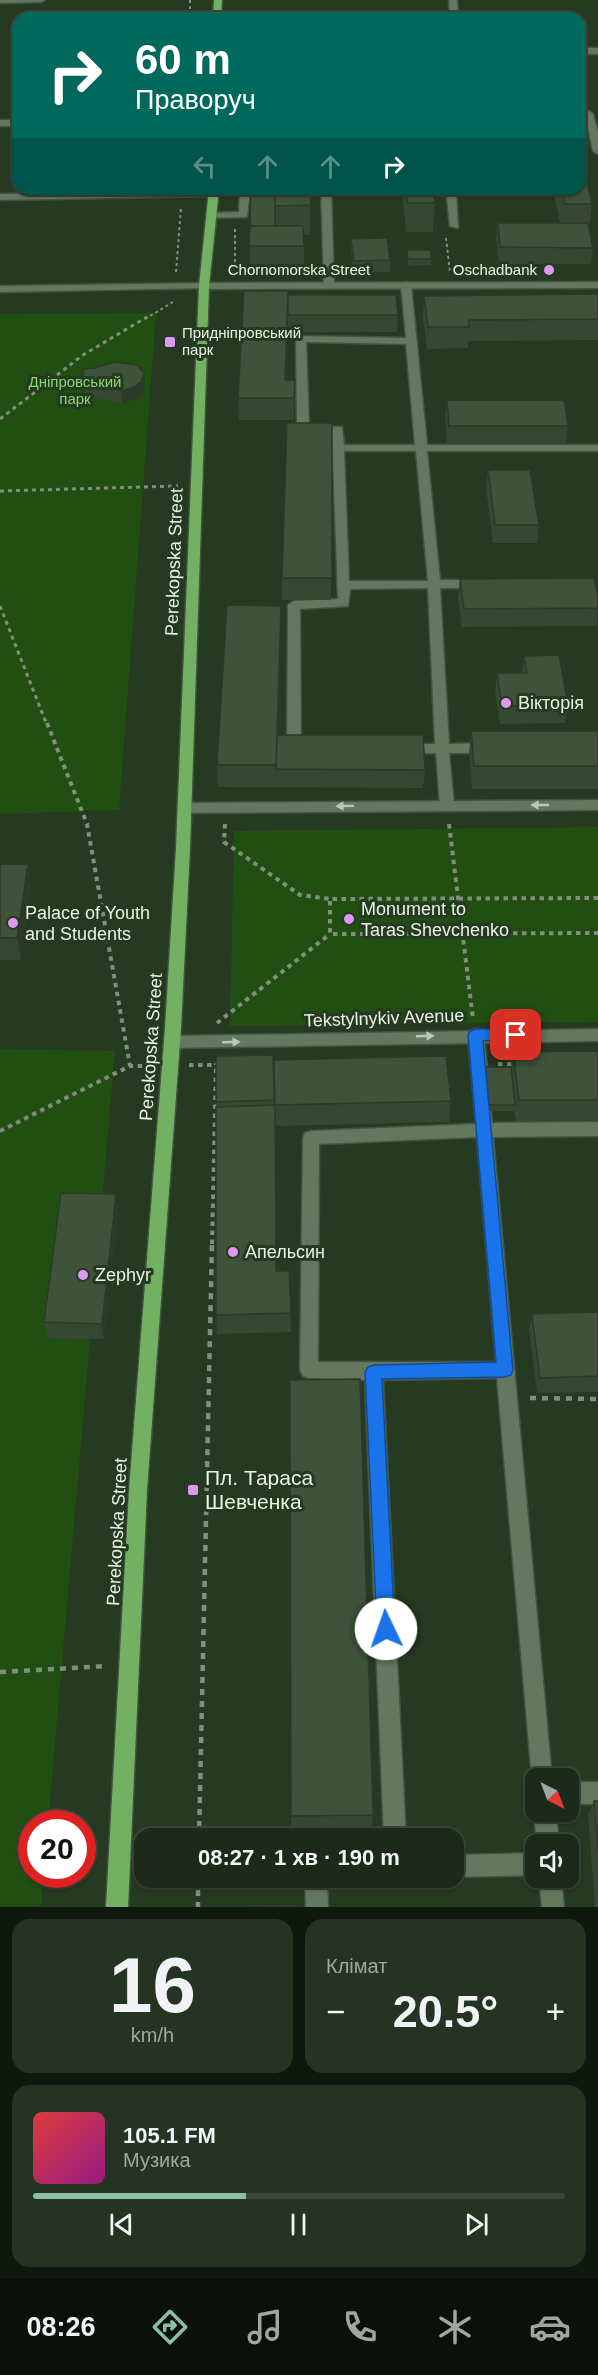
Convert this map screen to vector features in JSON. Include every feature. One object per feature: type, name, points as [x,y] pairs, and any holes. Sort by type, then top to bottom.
[{"type":"main road","name":"Perekopska Street","points":[[117,1907],[138,1490],[172,1042],[184,808],[204,286],[214,195]]},
{"type":"street","points":[[0,1],[40,0]]},
{"type":"street","points":[[589,115],[598,151]]},
{"type":"street","points":[[0,197],[121,195]]},
{"type":"street","points":[[212,216],[244,215],[245,195]]},
{"type":"street","points":[[326,195],[329,285]]},
{"type":"street","points":[[452,195],[455,226]]},
{"type":"street","points":[[406,285],[434,584],[447,805]]},
{"type":"street","name":"Chornomorska Street","points":[[0,289],[598,285]]},
{"type":"street","points":[[306,751],[294,751],[294,605],[344,603],[338,429],[303,429],[301,339],[412,342]]},
{"type":"street","points":[[339,448],[598,448]]},
{"type":"street","points":[[343,585],[493,584]]},
{"type":"street","points":[[385,749],[509,748]]},
{"type":"street","points":[[184,808],[598,805]]},
{"type":"street","points":[[476,1035],[541,1768]]},
{"type":"street","name":"Tekstylnykiv Avenue","points":[[172,1042],[476,1035],[598,1035]]},
{"type":"street","points":[[505,1370],[374,1372],[309,1370],[311,1138],[485,1130],[598,1130]]},
{"type":"street","points":[[374,1372],[395,1828]]},
{"type":"street","points":[[579,1793],[598,1793]]},
{"type":"street","points":[[464,1866],[525,1864]]},
{"type":"street","points":[[316,1888],[317,1907]]},
{"type":"street","points":[[551,1888],[553,1907]]},
{"type":"path","points":[[176,274],[182,195]]},
{"type":"path","points":[[450,272],[445,231],[455,226]]},
{"type":"path","points":[[0,419],[83,355],[176,300]]},
{"type":"path","points":[[0,491],[197,486]]},
{"type":"path","points":[[0,606],[87,824],[130,1066],[0,1131]]},
{"type":"path","points":[[447,805],[476,1035]]},
{"type":"path","points":[[224,842],[300,895],[330,899],[598,898]]},
{"type":"path","points":[[330,899],[330,934]]},
{"type":"path","points":[[217,1023],[330,934],[598,933]]},
{"type":"path","points":[[478,1064],[526,1064]]},
{"type":"path","points":[[199,1828],[216,1065],[228,1065]]},
{"type":"path","points":[[508,1398],[598,1399]]},
{"type":"path","points":[[0,1672],[129,1665]]},
{"type":"path","points":[[198,1888],[198,1907]]},
{"type":"green space","name":"Дніпровський парк","points":[[156,313],[119,810],[0,814],[0,314]]},
{"type":"green space","points":[[598,827],[598,1022],[230,1026],[234,831]]},
{"type":"green space","points":[[0,1049],[115,1051],[49,1810],[18,1810],[18,1888],[42,1888],[41,1907],[0,1907]]},
{"type":"building","points":[[586,178],[592,204],[565,204],[563,195],[586,195]]},
{"type":"building","points":[[251,195],[275,195],[275,226],[250,226]]},
{"type":"building","points":[[275,195],[310,195],[311,205],[275,206]]},
{"type":"building","points":[[406,195],[434,195],[435,203],[407,203]]},
{"type":"building","points":[[498,223],[588,223],[593,248],[500,247]]},
{"type":"building","points":[[250,226],[303,226],[304,246],[249,246]]},
{"type":"building","points":[[387,238],[390,260],[354,261],[351,239]]},
{"type":"building","points":[[407,250],[430,250],[432,259],[408,259]]},
{"type":"building","points":[[244,291],[288,291],[285,380],[295,380],[294,398],[238,398]]},
{"type":"building","points":[[598,294],[598,319],[469,320],[469,327],[428,327],[424,296]]},
{"type":"building","points":[[288,295],[396,295],[398,315],[288,315]]},
{"type":"building","points":[[114,362],[137,365],[144,373],[141,382],[121,391],[97,386],[85,387],[83,369],[96,368]]},
{"type":"building","points":[[447,400],[564,400],[568,426],[449,426]]},
{"type":"building","points":[[287,423],[332,423],[332,578],[282,578]]},
{"type":"building","points":[[488,470],[530,470],[539,525],[495,525]]},
{"type":"building","points":[[594,578],[598,608],[464,609],[460,579]]},
{"type":"building","points":[[227,605],[281,606],[276,765],[217,765]]},
{"type":"building","points":[[559,655],[568,705],[502,706],[497,673],[527,673],[524,656]]},
{"type":"building","points":[[471,731],[598,731],[598,766],[474,766]]},
{"type":"building","points":[[277,735],[423,735],[425,770],[276,769]]},
{"type":"building","points":[[0,864],[28,864],[17,938],[0,938]]},
{"type":"building","points":[[598,1051],[598,1100],[519,1100],[513,1052]]},
{"type":"building","points":[[273,1055],[274,1100],[216,1102],[216,1056]]},
{"type":"building","points":[[446,1056],[451,1101],[275,1105],[274,1060]]},
{"type":"building","points":[[485,1067],[511,1067],[515,1105],[489,1105]]},
{"type":"building","points":[[275,1105],[276,1271],[289,1271],[291,1313],[216,1315],[216,1107]]},
{"type":"building","name":"Zephyr","points":[[61,1193],[116,1194],[102,1324],[44,1322]]},
{"type":"building","points":[[598,1312],[598,1376],[540,1378],[532,1314]]},
{"type":"building","points":[[360,1379],[373,1815],[291,1816],[290,1380]]},
{"type":"building","points":[[594,1801],[598,1801],[598,1853]]},
{"type":"building","points":[[296,1905],[296,1907],[203,1907]]},
{"type":"place","name":"Oschadbank","points":[[549,270]]},
{"type":"place","name":"Придніпровський парк","points":[[170,342]]},
{"type":"place","name":"Вікторія","points":[[506,703]]},
{"type":"place","name":"Monument to Taras Shevchenko","points":[[349,919]]},
{"type":"place","name":"Palace of Youth and Students","points":[[13,923]]},
{"type":"place","name":"Апельсин","points":[[233,1252]]},
{"type":"place","name":"Zephyr","points":[[83,1275]]},
{"type":"place","name":"Пл. Тараса Шевченка","points":[[193,1490]]},
{"type":"route","points":[[386,1629],[374,1372],[505,1370],[476,1035],[516,1035]]}]
